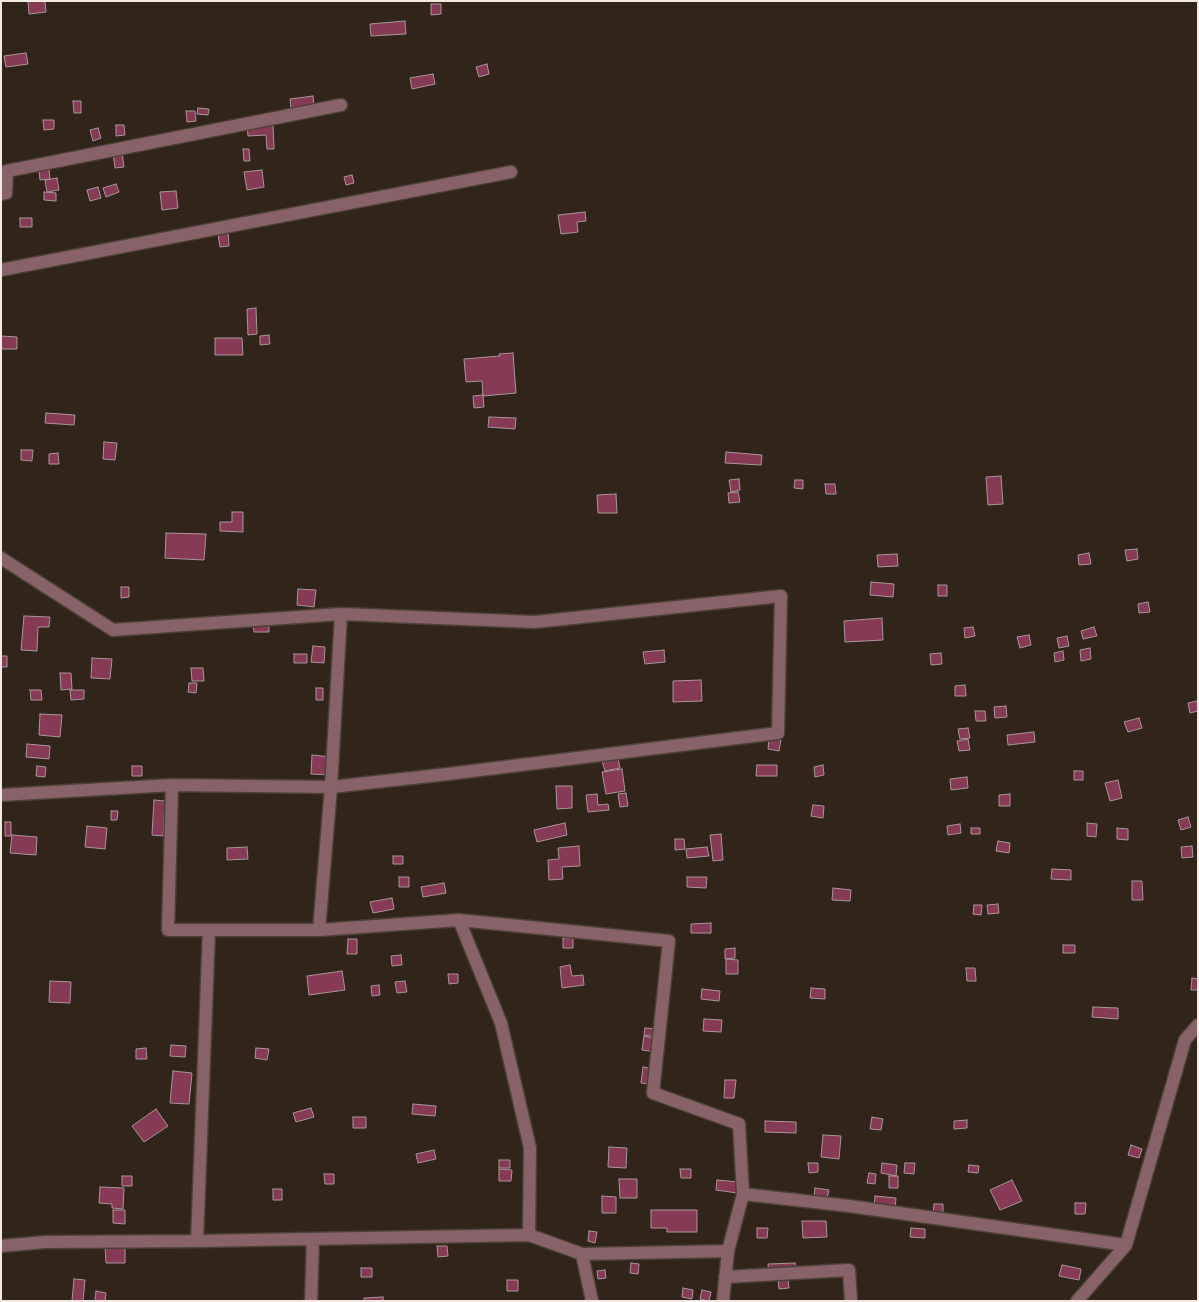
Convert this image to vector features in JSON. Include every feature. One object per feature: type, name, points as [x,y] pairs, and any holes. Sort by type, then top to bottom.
[{"type":"street","points":[[1,194],[6,193],[7,171],[341,105]]},
{"type":"street","points":[[1,270],[511,172]]},
{"type":"street","points":[[1,558],[113,630],[341,614],[534,622],[781,596],[778,733],[331,787],[172,785],[1,795]]},
{"type":"street","points":[[319,930],[331,787],[341,614]]},
{"type":"street","points":[[172,785],[168,930],[319,930],[459,920],[669,941],[653,1093],[739,1124],[743,1194],[728,1251],[723,1301]]},
{"type":"street","points":[[459,920],[501,1024],[530,1148],[528,1235]]},
{"type":"street","points":[[197,1241],[209,930]]},
{"type":"street","points":[[1077,1301],[1126,1245],[1185,1040],[1198,1025]]},
{"type":"street","points":[[743,1194],[849,1206],[1126,1245]]},
{"type":"street","points":[[1,1246],[45,1242],[528,1235],[582,1254],[728,1251]]},
{"type":"street","points":[[311,1301],[313,1239]]},
{"type":"street","points":[[582,1254],[592,1301]]},
{"type":"street","points":[[725,1278],[850,1270],[851,1301]]},
{"type":"building","points":[[28,1],[45,1],[46,12],[29,14]]},
{"type":"building","points":[[431,4],[441,4],[441,14],[431,15]]},
{"type":"building","points":[[405,21],[406,34],[371,36],[370,24]]},
{"type":"building","points":[[26,53],[28,64],[6,67],[4,56]]},
{"type":"building","points":[[487,64],[489,74],[479,77],[476,67]]},
{"type":"building","points":[[433,74],[435,84],[412,89],[410,78]]},
{"type":"building","points":[[313,96],[314,106],[291,109],[290,99]]},
{"type":"building","points":[[73,101],[81,101],[81,113],[74,113]]},
{"type":"building","points":[[198,108],[209,109],[208,115],[197,114]]},
{"type":"building","points":[[186,111],[195,111],[196,121],[187,122]]},
{"type":"building","points":[[43,120],[54,120],[54,129],[44,130]]},
{"type":"building","points":[[273,124],[274,149],[267,149],[266,135],[248,136],[247,125]]},
{"type":"building","points":[[116,125],[124,125],[125,135],[116,136]]},
{"type":"building","points":[[98,128],[101,138],[93,141],[90,130]]},
{"type":"building","points":[[243,149],[249,149],[250,161],[244,161]]},
{"type":"building","points":[[122,152],[124,167],[115,168],[113,153]]},
{"type":"building","points":[[49,169],[50,179],[40,180],[39,170]]},
{"type":"building","points":[[262,170],[264,187],[247,190],[244,172]]},
{"type":"building","points":[[352,175],[354,183],[346,185],[344,177]]},
{"type":"building","points":[[57,178],[59,190],[47,192],[45,180]]},
{"type":"building","points":[[116,184],[119,192],[106,197],[103,188]]},
{"type":"building","points":[[98,187],[101,198],[90,201],[87,190]]},
{"type":"building","points":[[176,191],[178,208],[162,210],[160,192]]},
{"type":"building","points":[[44,192],[56,193],[56,201],[44,200]]},
{"type":"building","points":[[585,212],[586,221],[577,222],[578,232],[561,234],[558,215]]},
{"type":"building","points":[[20,218],[32,218],[32,227],[20,227]]},
{"type":"building","points":[[228,232],[229,246],[220,247],[218,234]]},
{"type":"building","points":[[256,308],[257,334],[248,335],[247,309]]},
{"type":"building","points":[[269,335],[270,344],[260,345],[260,336]]},
{"type":"building","points":[[1,336],[17,337],[17,349],[1,349]]},
{"type":"building","points":[[215,338],[242,338],[243,355],[215,355]]},
{"type":"building","points":[[513,353],[516,393],[483,396],[482,381],[466,382],[464,359]]},
{"type":"building","points":[[483,395],[484,407],[474,408],[473,396]]},
{"type":"building","points":[[46,413],[75,415],[74,425],[45,423]]},
{"type":"building","points":[[489,417],[516,418],[515,429],[488,427]]},
{"type":"building","points":[[104,442],[117,443],[115,460],[103,459]]},
{"type":"building","points":[[21,450],[33,450],[32,461],[21,460]]},
{"type":"building","points":[[726,452],[762,455],[761,465],[725,463]]},
{"type":"building","points":[[58,453],[59,464],[49,464],[49,454]]},
{"type":"building","points":[[1001,476],[1003,504],[988,505],[986,477]]},
{"type":"building","points":[[739,479],[740,490],[731,492],[729,480]]},
{"type":"building","points":[[795,480],[803,480],[803,489],[794,488]]},
{"type":"building","points":[[825,484],[835,484],[836,494],[826,494]]},
{"type":"building","points":[[738,492],[740,502],[729,503],[728,493]]},
{"type":"building","points":[[616,494],[617,513],[598,513],[597,495]]},
{"type":"building","points":[[232,512],[243,512],[243,532],[220,531],[220,522],[232,522]]},
{"type":"building","points":[[166,533],[206,534],[204,560],[165,558]]},
{"type":"building","points":[[1137,549],[1138,559],[1127,561],[1125,550]]},
{"type":"building","points":[[1089,553],[1091,564],[1079,565],[1078,555]]},
{"type":"building","points":[[897,554],[898,566],[878,567],[877,555]]},
{"type":"building","points":[[871,582],[894,584],[893,597],[870,595]]},
{"type":"building","points":[[938,585],[947,585],[947,596],[938,596]]},
{"type":"building","points":[[121,587],[129,587],[129,597],[121,598]]},
{"type":"building","points":[[298,589],[316,590],[314,607],[297,605]]},
{"type":"building","points":[[1148,602],[1150,612],[1139,613],[1138,604]]},
{"type":"building","points":[[24,616],[50,617],[49,627],[38,627],[37,651],[21,650]]},
{"type":"building","points":[[882,618],[883,640],[845,642],[844,621]]},
{"type":"building","points":[[253,623],[269,623],[269,632],[254,632]]},
{"type":"building","points":[[973,627],[975,636],[965,638],[964,628]]},
{"type":"building","points":[[1094,627],[1097,636],[1083,639],[1081,631]]},
{"type":"building","points":[[1029,635],[1031,645],[1020,648],[1017,637]]},
{"type":"building","points":[[1067,636],[1069,646],[1059,648],[1057,638]]},
{"type":"building","points":[[313,646],[325,647],[324,663],[311,662]]},
{"type":"building","points":[[1090,648],[1091,659],[1081,661],[1080,650]]},
{"type":"building","points":[[664,650],[665,662],[645,664],[643,652]]},
{"type":"building","points":[[1063,651],[1064,660],[1055,662],[1054,653]]},
{"type":"building","points":[[941,653],[942,664],[931,665],[930,654]]},
{"type":"building","points":[[294,654],[307,654],[307,663],[294,663]]},
{"type":"building","points":[[1,656],[7,656],[7,667],[1,667]]},
{"type":"building","points":[[92,658],[112,659],[110,679],[91,678]]},
{"type":"building","points":[[191,668],[203,668],[204,681],[192,681]]},
{"type":"building","points":[[60,673],[71,673],[72,689],[61,690]]},
{"type":"building","points":[[701,680],[702,701],[673,702],[673,681]]},
{"type":"building","points":[[189,683],[197,683],[196,693],[188,692]]},
{"type":"building","points":[[965,685],[966,696],[955,696],[955,686]]},
{"type":"building","points":[[316,688],[323,688],[323,700],[316,700]]},
{"type":"building","points":[[30,690],[41,690],[42,700],[31,700]]},
{"type":"building","points":[[70,690],[84,690],[84,699],[71,700]]},
{"type":"building","points":[[1197,701],[1198,711],[1190,713],[1188,703]]},
{"type":"building","points":[[1006,706],[1007,717],[995,718],[994,707]]},
{"type":"building","points":[[975,711],[985,711],[986,721],[976,721]]},
{"type":"building","points":[[40,714],[62,715],[60,737],[39,735]]},
{"type":"building","points":[[1139,718],[1142,728],[1128,732],[1124,722]]},
{"type":"building","points":[[968,728],[970,738],[960,739],[958,729]]},
{"type":"building","points":[[1034,732],[1035,742],[1008,745],[1007,735]]},
{"type":"building","points":[[769,738],[781,740],[779,751],[768,749]]},
{"type":"building","points":[[968,739],[970,750],[959,751],[957,741]]},
{"type":"building","points":[[27,744],[50,746],[49,759],[26,757]]},
{"type":"building","points":[[312,755],[332,757],[331,775],[311,774]]},
{"type":"building","points":[[618,758],[620,768],[605,771],[602,761]]},
{"type":"building","points":[[757,765],[777,765],[777,776],[756,776]]},
{"type":"building","points":[[823,765],[824,775],[815,777],[814,767]]},
{"type":"building","points":[[37,766],[46,767],[45,777],[36,776]]},
{"type":"building","points":[[132,766],[142,766],[142,776],[132,776]]},
{"type":"building","points":[[622,769],[625,791],[606,794],[602,772]]},
{"type":"building","points":[[1074,771],[1083,771],[1083,780],[1074,780]]},
{"type":"building","points":[[967,777],[968,788],[951,790],[950,779]]},
{"type":"building","points":[[1118,780],[1122,798],[1110,801],[1105,783]]},
{"type":"building","points":[[556,786],[572,786],[572,808],[557,809]]},
{"type":"building","points":[[626,793],[628,806],[620,807],[618,794]]},
{"type":"building","points":[[597,794],[598,805],[608,804],[609,810],[588,812],[586,795]]},
{"type":"building","points":[[1010,794],[1010,806],[999,806],[999,795]]},
{"type":"building","points":[[154,800],[165,801],[163,836],[152,835]]},
{"type":"building","points":[[813,805],[824,806],[823,818],[811,816]]},
{"type":"building","points":[[111,811],[118,811],[117,820],[111,820]]},
{"type":"building","points":[[1188,817],[1191,827],[1181,830],[1178,820]]},
{"type":"building","points":[[5,822],[11,822],[11,836],[5,836]]},
{"type":"building","points":[[565,823],[567,835],[537,842],[534,830]]},
{"type":"building","points":[[1087,823],[1097,824],[1096,837],[1087,836]]},
{"type":"building","points":[[960,824],[961,833],[948,835],[947,826]]},
{"type":"building","points":[[87,826],[107,828],[105,849],[85,847]]},
{"type":"building","points":[[971,828],[980,828],[980,834],[971,834]]},
{"type":"building","points":[[1117,828],[1128,829],[1128,840],[1117,839]]},
{"type":"building","points":[[721,834],[723,860],[713,861],[710,835]]},
{"type":"building","points":[[12,835],[37,837],[36,855],[10,853]]},
{"type":"building","points":[[675,839],[684,839],[685,849],[675,850]]},
{"type":"building","points":[[998,841],[1010,843],[1009,853],[996,851]]},
{"type":"building","points":[[579,846],[580,866],[562,867],[563,879],[549,880],[548,860],[559,859],[558,848]]},
{"type":"building","points":[[1192,846],[1193,857],[1182,858],[1181,847]]},
{"type":"building","points":[[247,847],[248,859],[227,860],[227,848]]},
{"type":"building","points":[[707,847],[709,856],[687,858],[686,849]]},
{"type":"building","points":[[393,856],[403,856],[403,864],[393,864]]},
{"type":"building","points":[[1052,869],[1071,870],[1071,880],[1051,879]]},
{"type":"building","points":[[399,877],[409,877],[409,887],[399,887]]},
{"type":"building","points":[[687,877],[707,877],[706,888],[687,887]]},
{"type":"building","points":[[1132,881],[1142,881],[1143,900],[1132,900]]},
{"type":"building","points":[[444,883],[446,893],[423,897],[421,887]]},
{"type":"building","points":[[833,888],[851,890],[850,901],[832,900]]},
{"type":"building","points":[[392,898],[394,909],[373,913],[370,902]]},
{"type":"building","points":[[998,904],[999,913],[988,914],[987,905]]},
{"type":"building","points":[[974,905],[982,905],[981,915],[973,914]]},
{"type":"building","points":[[711,923],[711,933],[691,933],[691,924]]},
{"type":"building","points":[[563,938],[573,938],[573,948],[563,948]]},
{"type":"building","points":[[348,939],[357,939],[357,954],[347,954]]},
{"type":"building","points":[[1063,945],[1075,945],[1075,953],[1063,953]]},
{"type":"building","points":[[735,948],[735,958],[725,959],[725,949]]},
{"type":"building","points":[[401,955],[402,965],[392,966],[391,956]]},
{"type":"building","points":[[726,959],[738,960],[738,974],[726,974]]},
{"type":"building","points":[[570,965],[572,976],[583,975],[584,985],[562,988],[560,967]]},
{"type":"building","points":[[966,968],[975,968],[976,981],[967,981]]},
{"type":"building","points":[[342,971],[345,990],[309,995],[307,976]]},
{"type":"building","points":[[448,974],[458,974],[458,983],[449,984]]},
{"type":"building","points":[[1192,978],[1198,979],[1198,990],[1191,990]]},
{"type":"building","points":[[50,981],[71,982],[70,1003],[49,1002]]},
{"type":"building","points":[[405,981],[407,992],[397,993],[395,982]]},
{"type":"building","points":[[379,985],[380,995],[372,996],[371,986]]},
{"type":"building","points":[[811,988],[825,989],[825,999],[810,998]]},
{"type":"building","points":[[702,989],[720,991],[719,1001],[701,999]]},
{"type":"building","points":[[1093,1007],[1118,1008],[1118,1019],[1092,1017]]},
{"type":"building","points":[[704,1019],[722,1020],[721,1032],[703,1031]]},
{"type":"building","points":[[645,1028],[658,1029],[657,1037],[644,1035]]},
{"type":"building","points":[[644,1036],[658,1039],[656,1052],[642,1050]]},
{"type":"building","points":[[171,1045],[186,1046],[185,1057],[170,1056]]},
{"type":"building","points":[[146,1048],[147,1059],[136,1059],[136,1049]]},
{"type":"building","points":[[256,1048],[269,1049],[267,1060],[255,1058]]},
{"type":"building","points":[[643,1067],[656,1069],[654,1085],[641,1083]]},
{"type":"building","points":[[173,1071],[192,1073],[189,1104],[170,1103]]},
{"type":"building","points":[[725,1080],[736,1080],[734,1098],[724,1098]]},
{"type":"building","points":[[413,1104],[436,1106],[435,1116],[412,1114]]},
{"type":"building","points":[[311,1108],[314,1117],[296,1122],[293,1113]]},
{"type":"building","points":[[156,1109],[168,1126],[144,1142],[132,1126]]},
{"type":"building","points":[[353,1117],[366,1117],[366,1128],[353,1128]]},
{"type":"building","points":[[872,1117],[883,1119],[881,1130],[870,1129]]},
{"type":"building","points":[[967,1120],[967,1128],[954,1129],[954,1121]]},
{"type":"building","points":[[765,1121],[796,1122],[796,1133],[765,1132]]},
{"type":"building","points":[[823,1135],[841,1136],[839,1159],[821,1157]]},
{"type":"building","points":[[1131,1145],[1142,1149],[1139,1158],[1128,1155]]},
{"type":"building","points":[[609,1147],[627,1148],[626,1168],[608,1167]]},
{"type":"building","points":[[434,1150],[436,1159],[418,1163],[416,1154]]},
{"type":"building","points":[[499,1160],[510,1160],[510,1168],[499,1168]]},
{"type":"building","points":[[808,1163],[818,1163],[818,1172],[809,1173]]},
{"type":"building","points":[[882,1163],[897,1165],[896,1176],[881,1173]]},
{"type":"building","points":[[905,1163],[915,1163],[914,1174],[904,1173]]},
{"type":"building","points":[[969,1165],[979,1166],[978,1173],[968,1172]]},
{"type":"building","points":[[499,1169],[512,1170],[511,1181],[499,1181]]},
{"type":"building","points":[[680,1169],[691,1169],[691,1178],[681,1178]]},
{"type":"building","points":[[869,1173],[876,1174],[875,1184],[867,1183]]},
{"type":"building","points":[[324,1174],[334,1174],[334,1184],[325,1184]]},
{"type":"building","points":[[122,1176],[132,1176],[132,1186],[122,1186]]},
{"type":"building","points":[[889,1176],[898,1176],[898,1188],[889,1188]]},
{"type":"building","points":[[619,1179],[637,1179],[637,1198],[620,1198]]},
{"type":"building","points":[[717,1180],[738,1182],[737,1193],[716,1190]]},
{"type":"building","points":[[1012,1180],[1022,1201],[1000,1210],[990,1190]]},
{"type":"building","points":[[100,1187],[124,1188],[123,1209],[112,1208],[112,1204],[99,1203]]},
{"type":"building","points":[[815,1188],[829,1190],[827,1199],[814,1197]]},
{"type":"building","points":[[273,1189],[282,1189],[282,1200],[273,1200]]},
{"type":"building","points":[[602,1196],[616,1197],[616,1213],[602,1213]]},
{"type":"building","points":[[875,1196],[896,1198],[895,1209],[874,1207]]},
{"type":"building","points":[[1075,1203],[1086,1203],[1085,1214],[1075,1214]]},
{"type":"building","points":[[934,1204],[943,1204],[943,1216],[933,1215]]},
{"type":"building","points":[[113,1210],[125,1210],[125,1224],[113,1223]]},
{"type":"building","points":[[651,1210],[697,1210],[697,1232],[667,1232],[667,1228],[651,1228]]},
{"type":"building","points":[[802,1221],[826,1221],[827,1237],[803,1238]]},
{"type":"building","points":[[757,1228],[768,1228],[767,1238],[757,1238]]},
{"type":"building","points":[[911,1228],[925,1229],[925,1238],[910,1237]]},
{"type":"building","points":[[589,1231],[597,1232],[595,1243],[588,1241]]},
{"type":"building","points":[[125,1244],[125,1263],[106,1263],[105,1245]]},
{"type":"building","points":[[437,1246],[447,1246],[448,1256],[438,1257]]},
{"type":"building","points":[[631,1263],[639,1264],[638,1274],[630,1273]]},
{"type":"building","points":[[795,1263],[796,1273],[769,1274],[768,1264]]},
{"type":"building","points":[[1062,1265],[1081,1269],[1079,1280],[1059,1276]]},
{"type":"building","points":[[361,1268],[372,1268],[372,1277],[361,1277]]},
{"type":"building","points":[[605,1270],[606,1278],[598,1279],[597,1271]]},
{"type":"building","points":[[74,1279],[85,1280],[83,1301],[72,1301]]},
{"type":"building","points":[[778,1279],[788,1279],[789,1288],[779,1289]]},
{"type":"building","points":[[507,1280],[518,1280],[518,1291],[507,1291]]},
{"type":"building","points":[[683,1288],[693,1290],[692,1299],[682,1297]]},
{"type":"building","points":[[702,1290],[711,1292],[709,1301],[700,1299]]},
{"type":"building","points":[[96,1291],[106,1293],[105,1301],[95,1301]]},
{"type":"building","points":[[383,1297],[383,1301],[364,1301],[364,1298]]}]
